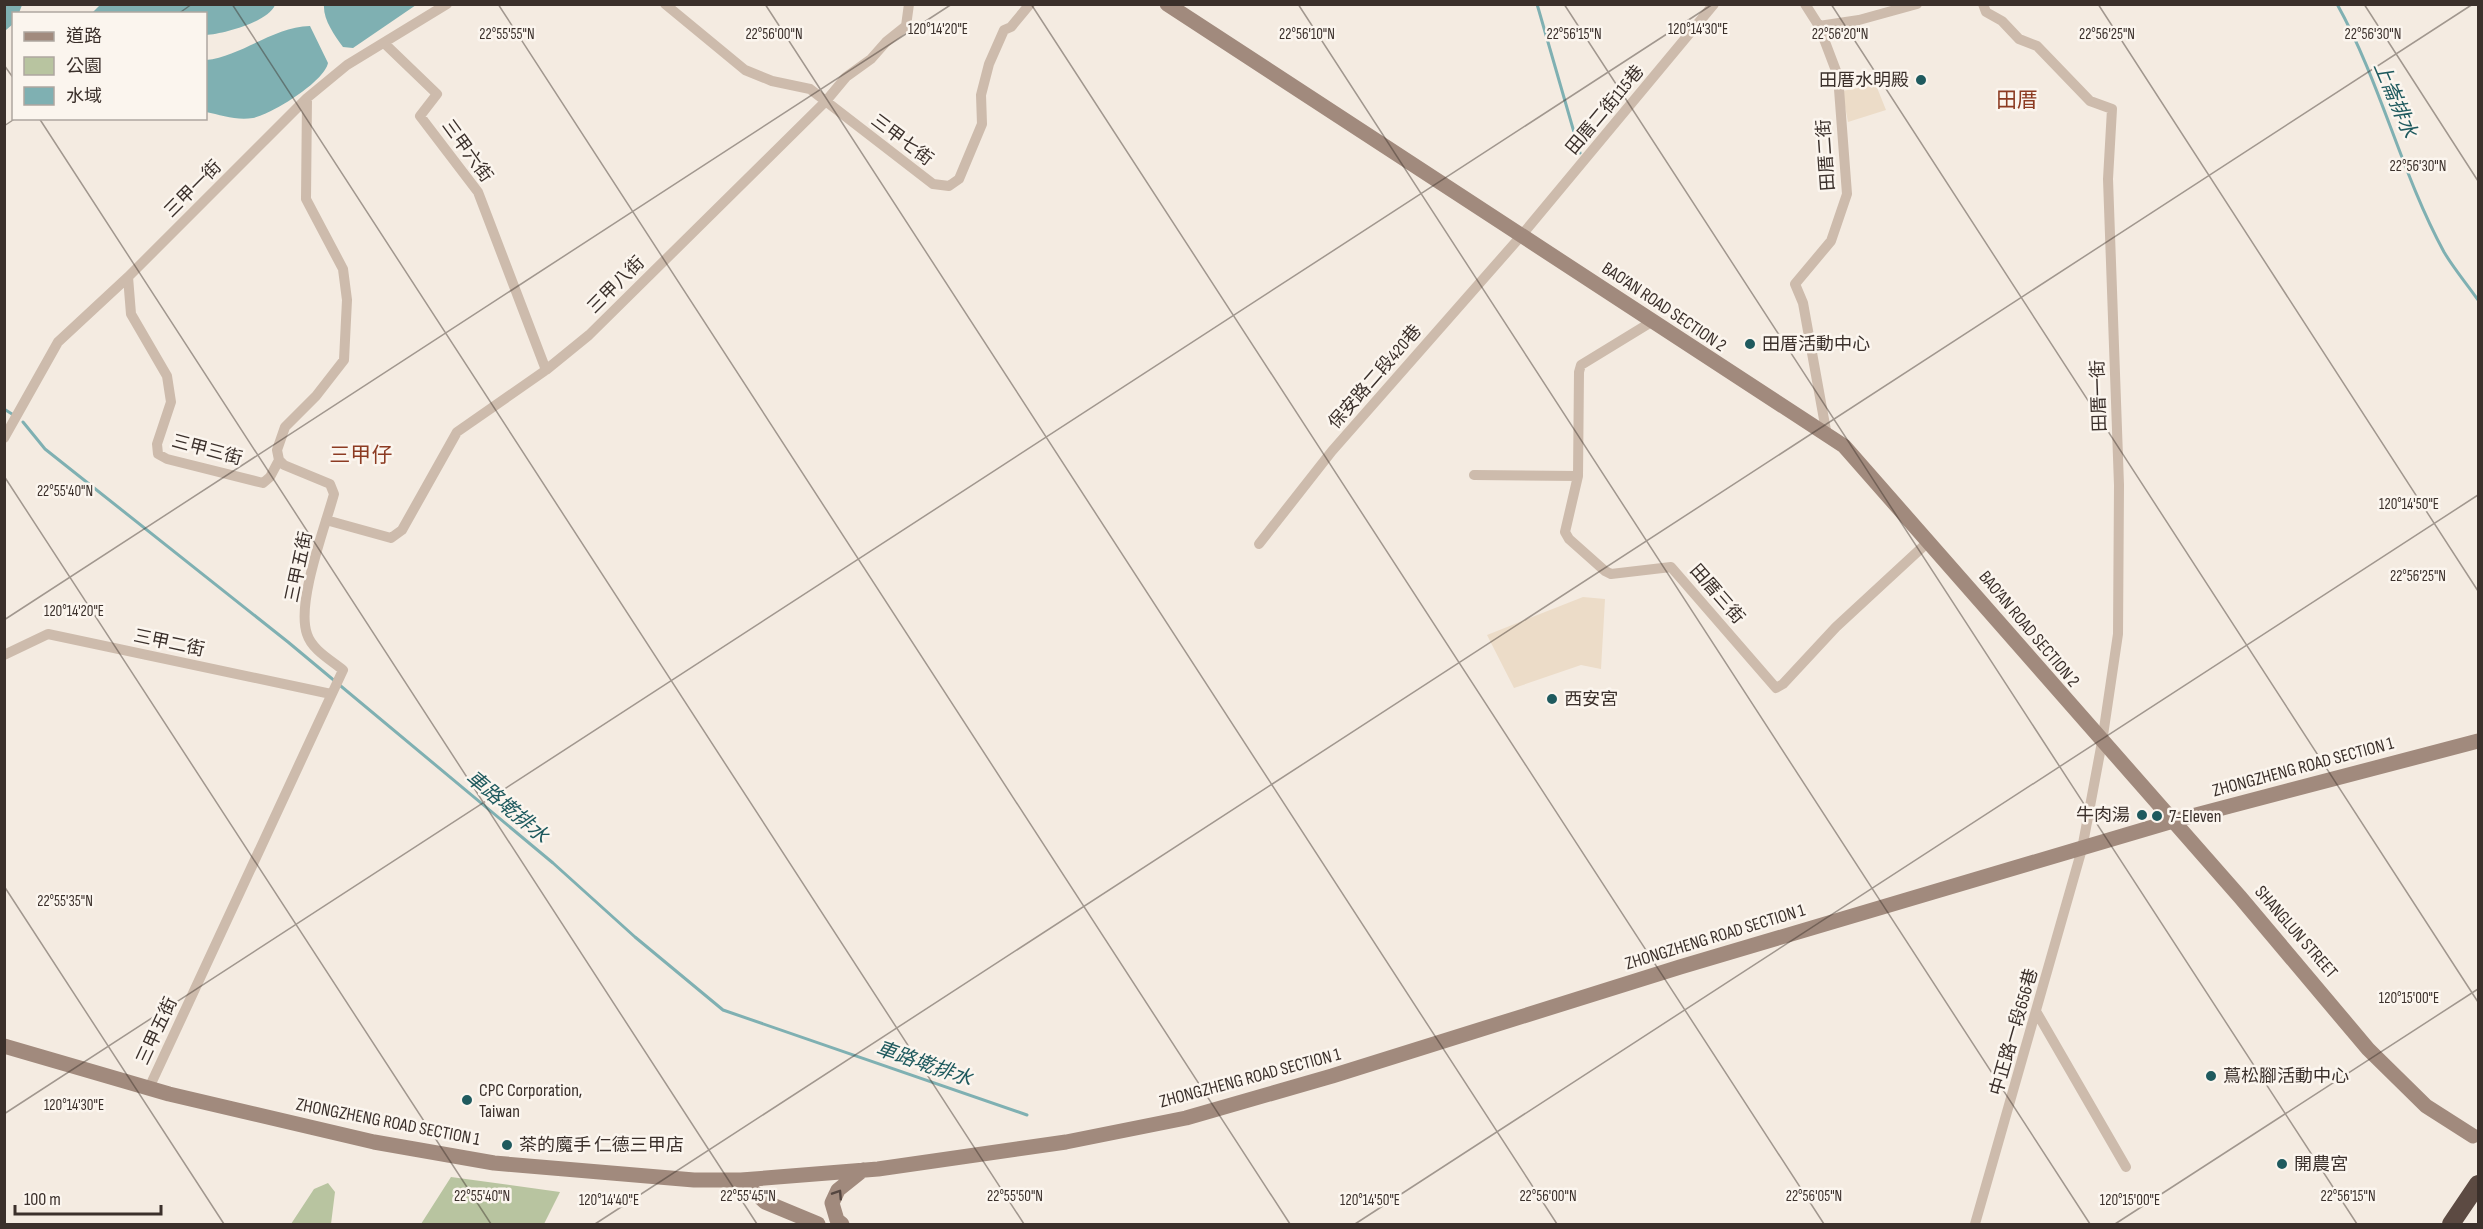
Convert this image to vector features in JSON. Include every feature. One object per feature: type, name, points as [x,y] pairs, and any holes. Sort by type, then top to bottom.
[{"type":"highway","points":[[2451,1224],[2477,1182]]},
{"type":"main road","name":"BAO’AN ROAD SECTION 2","points":[[1167,4],[1844,446],[2173,821]]},
{"type":"main road","name":"ZHONGZHENG ROAD SECTION 1","points":[[4,1046],[149,1088],[374,1142],[494,1163],[588,1173],[694,1180],[741,1180],[863,1170],[1066,1142],[1186,1118],[1332,1076],[1680,967],[2173,821],[2478,741]]},
{"type":"main road","name":"SHANGLUN STREET","points":[[2173,821],[2368,1049],[2426,1106],[2473,1136]]},
{"type":"main road","points":[[842,1224],[832,1203],[838,1190],[863,1170]]},
{"type":"main road","points":[[741,1180],[765,1202],[818,1224]]},
{"type":"street","name":"三甲一街","points":[[4,438],[58,342],[128,278],[307,98],[347,65],[447,4]]},
{"type":"street","name":"三甲七街","points":[[665,4],[745,70],[772,81],[810,89],[933,184],[949,186],[959,179],[982,124],[981,95],[989,63],[1004,30],[1011,27],[1030,4]]},
{"type":"street","name":"三甲八街","points":[[327,520],[391,538],[402,530],[457,432],[546,370],[589,335],[826,101],[846,77],[871,59],[885,42],[906,26],[909,4]]},
{"type":"street","name":"田厝二街115巷","points":[[1521,237],[1714,4]]},
{"type":"street","name":"田厝二街","points":[[1805,4],[1819,26],[1838,76],[1847,194],[1831,241],[1795,285],[1803,303],[1827,436]]},
{"type":"street","points":[[1819,26],[1859,20],[1917,4]]},
{"type":"street","name":"田厝一街","points":[[1983,4],[1986,12],[2002,21],[2019,39],[2037,46],[2090,101],[2112,109],[2109,179],[2119,485],[2118,634],[2102,742],[2082,849]]},
{"type":"street","name":"三甲六街","points":[[384,43],[437,94],[420,116],[478,192],[546,370]]},
{"type":"street","points":[[279,460],[277,450],[285,427],[316,396],[344,360],[347,300],[343,269],[306,199],[307,98]]},
{"type":"street","name":"保安路二段420巷","points":[[1259,544],[1332,451],[1521,237]]},
{"type":"street","name":"三甲三街","points":[[128,278],[131,314],[167,376],[171,402],[157,444],[158,454],[167,459],[263,483],[270,477],[279,460]]},
{"type":"street","name":"田厝三街","points":[[1653,321],[1581,365],[1579,372],[1578,476],[1565,522],[1565,532],[1569,539],[1611,574],[1671,567],[1776,688],[1783,684],[1836,627],[1928,542]]},
{"type":"street","name":"三甲五街","points":[[149,1088],[343,670],[313,646],[306,633],[306,600],[333,494],[330,484],[279,460]]},
{"type":"street","points":[[1474,475],[1578,476]]},
{"type":"street","name":"三甲二街","points":[[4,655],[48,634],[331,694]]},
{"type":"street","name":"中正路一段656巷","points":[[1975,1224],[2082,849]]},
{"type":"street","points":[[2037,1013],[2126,1167]]},
{"type":"green space","points":[[451,1177],[560,1192],[544,1224],[421,1224]]},
{"type":"green space","points":[[328,1183],[335,1192],[331,1224],[291,1224],[314,1189]]},
{"type":"shaded area","points":[[1876,85],[1886,110],[1848,122],[1842,91]]},
{"type":"shaded area","points":[[1583,597],[1605,599],[1601,669],[1581,665],[1514,688],[1487,635]]},
{"type":"water","points":[[5,4],[22,5],[19,12],[12,12],[12,25],[6,30]]},
{"type":"water","points":[[100,4],[275,5],[264,17],[255,22],[233,30],[207,35],[207,12],[93,12]]},
{"type":"water","points":[[324,4],[416,5],[353,48],[343,47],[336,37],[327,21]]},
{"type":"water","points":[[310,26],[328,63],[324,71],[308,88],[284,104],[253,118],[235,118],[207,112],[207,60],[232,53],[270,36]]},
{"type":"waterway","points":[[1537,4],[1580,153]]},
{"type":"waterway","name":"上崙排水","points":[[2337,4],[2366,65],[2429,222],[2444,252],[2478,300]]},
{"type":"waterway","name":"車路墘排水","points":[[4,409],[12,414]]},
{"type":"waterway","name":"車路墘排水","points":[[23,422],[45,449],[288,642],[553,863],[635,937],[723,1010],[1027,1115]]},
{"type":"place","name":"田厝水明殿","points":[[1921,80]]},
{"type":"place","name":"田厝活動中心","points":[[1750,344]]},
{"type":"place","name":"西安宮","points":[[1552,699]]},
{"type":"place","name":"牛肉湯","points":[[2142,815]]},
{"type":"place","name":"7-Eleven","points":[[2157,816]]},
{"type":"place","name":"蔦松腳活動中心","points":[[2211,1076]]},
{"type":"place","name":"CPC Corporation, Taiwan","points":[[467,1100]]},
{"type":"place","name":"茶的魔手 仁德三甲店","points":[[507,1145]]},
{"type":"place","name":"開農宮","points":[[2282,1164]]},
{"type":"district","name":"田厝","points":[[2017,100]]},
{"type":"district","name":"三甲仔","points":[[361,455]]}]
